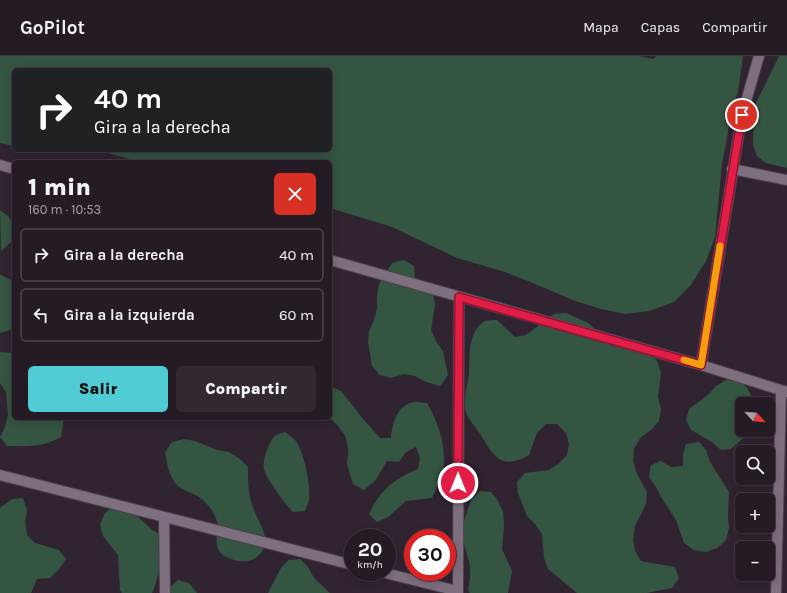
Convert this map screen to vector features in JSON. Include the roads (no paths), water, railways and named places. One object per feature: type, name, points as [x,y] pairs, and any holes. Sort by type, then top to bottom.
[{"type":"street","points":[[701,365],[742,115],[759,56]]},
{"type":"street","points":[[0,165],[12,168]]},
{"type":"street","points":[[732,169],[787,180]]},
{"type":"street","points":[[332,261],[701,365],[784,391],[776,593]]},
{"type":"street","points":[[396,576],[458,592],[459,297]]},
{"type":"street","points":[[0,475],[344,563]]},
{"type":"street","points":[[164,517],[165,593]]}]
